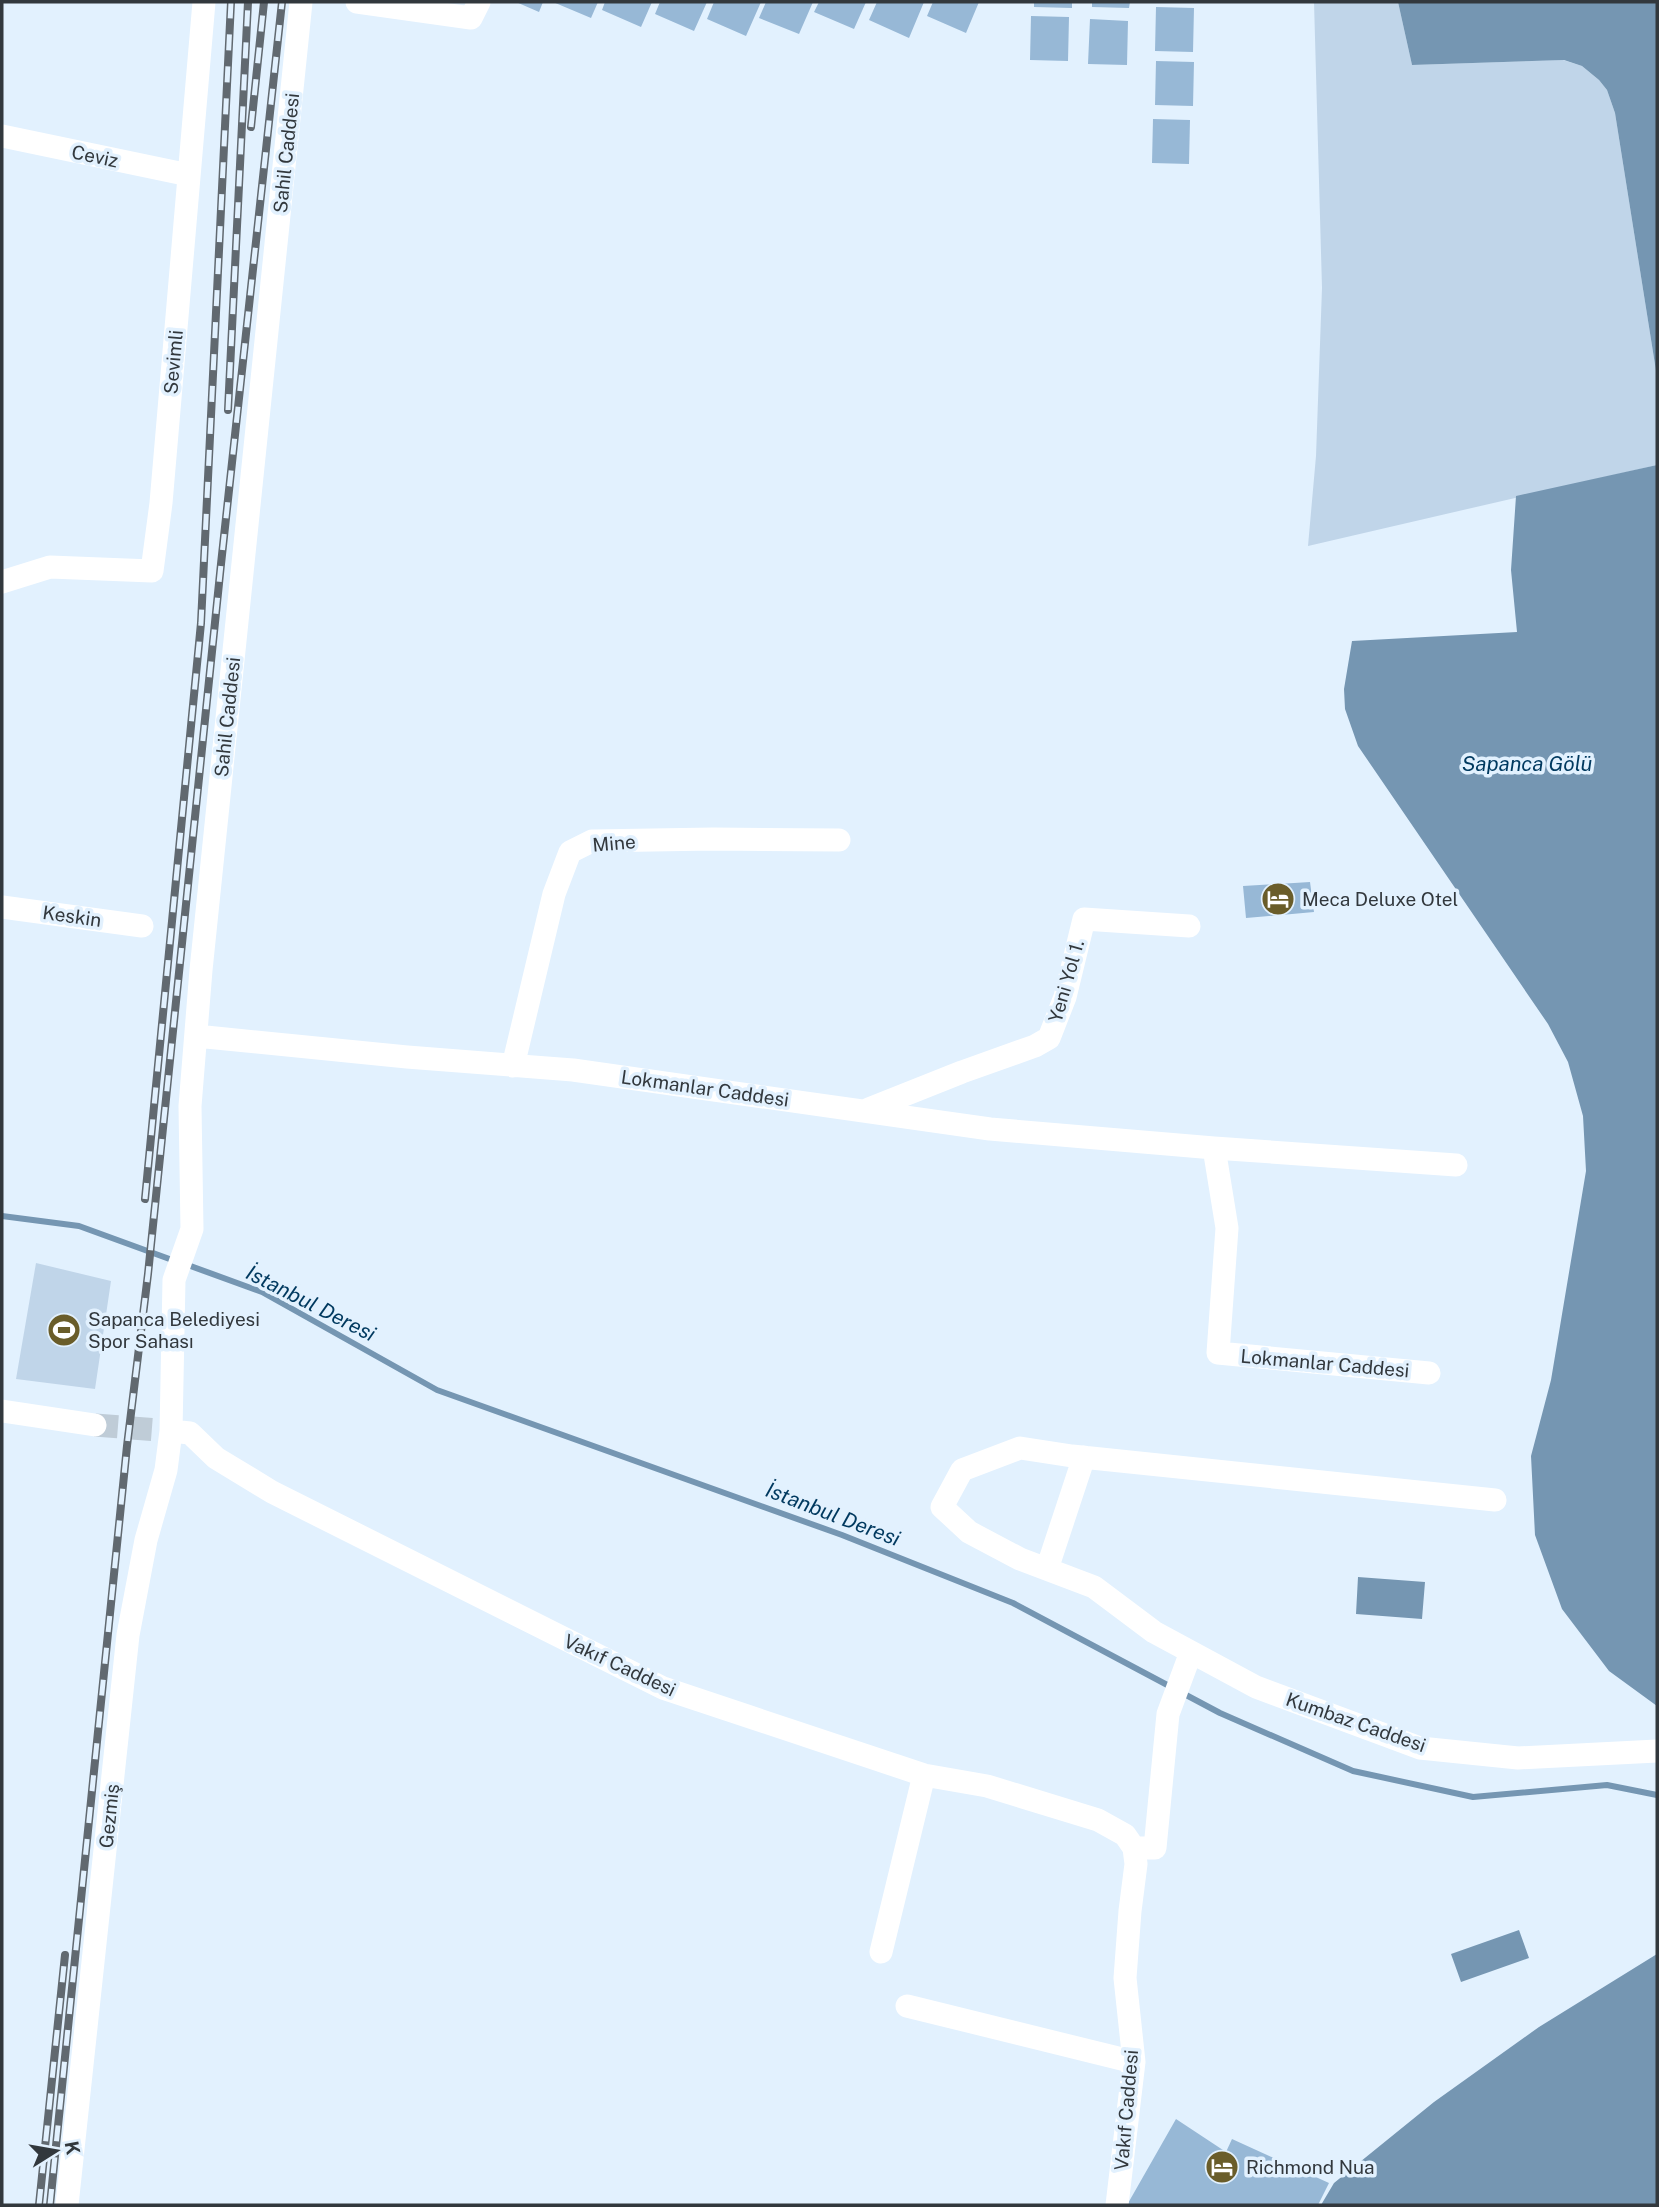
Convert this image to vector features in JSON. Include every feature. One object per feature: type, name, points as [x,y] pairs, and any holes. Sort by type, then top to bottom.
[{"type":"street","name":"Sevimli","points":[[2,582],[50,567],[152,571],[161,503],[204,2]]},
{"type":"street","name":"Sahil Caddesi","points":[[171,1431],[174,1280],[192,1229],[190,1106],[203,943],[301,2]]},
{"type":"street","points":[[357,2],[471,18],[479,2]]},
{"type":"street","name":"Ceviz","points":[[2,136],[189,176]]},
{"type":"street","name":"Mine","points":[[513,1066],[554,894],[570,852],[592,841],[838,840]]},
{"type":"street","name":"Keskin","points":[[2,907],[142,926]]},
{"type":"street","name":"Yeni Yol 1.","points":[[867,1110],[1035,1046],[1049,1038],[1065,997],[1084,919],[1189,926]]},
{"type":"street","name":"Lokmanlar Caddesi","points":[[196,1035],[573,1070],[990,1129],[1456,1165]]},
{"type":"street","name":"Lokmanlar Caddesi","points":[[1214,1148],[1227,1228],[1218,1353],[1429,1373]]},
{"type":"street","points":[[2,1411],[95,1425]]},
{"type":"street","name":"Vakıf Caddesi","points":[[171,1431],[190,1433],[216,1458],[272,1492],[663,1688],[924,1775],[987,1786],[1098,1820],[1125,1835],[1134,1848],[1136,1864],[1125,1978],[1134,2062],[1117,2205]]},
{"type":"street","name":"Gezmiş","points":[[67,2205],[128,1635],[146,1539],[166,1470],[171,1431]]},
{"type":"street","name":"Kumbaz Caddesi","points":[[1084,1457],[1020,1448],[962,1470],[942,1507],[969,1532],[1020,1559],[1094,1587],[1154,1632],[1256,1687],[1420,1748],[1518,1758],[1657,1751]]},
{"type":"street","points":[[1047,1569],[1084,1457],[1496,1500]]},
{"type":"street","points":[[1134,1848],[1154,1848],[1168,1714],[1191,1652]]},
{"type":"street","points":[[881,1952],[924,1775]]},
{"type":"street","points":[[907,2006],[1134,2062]]},
{"type":"shaded area","points":[[1314,2],[1398,2],[1412,65],[1563,60],[1582,66],[1607,90],[1615,113],[1657,377],[1657,465],[1308,546],[1316,456],[1322,288]]},
{"type":"shaded area","name":"Sapanca Belediyesi Spor Sahası","points":[[36,1263],[111,1281],[95,1389],[16,1379]]},
{"type":"water","points":[[1398,2],[1657,2],[1657,377],[1615,113],[1607,90],[1582,66],[1564,60],[1412,65]]},
{"type":"water","name":"Sapanca Gölü","points":[[1657,465],[1657,1706],[1609,1671],[1562,1609],[1535,1535],[1531,1456],[1551,1380],[1586,1171],[1583,1116],[1568,1062],[1548,1024],[1358,746],[1345,709],[1344,689],[1352,641],[1517,632],[1511,570],[1516,496]]},
{"type":"water","points":[[1358,1577],[1425,1582],[1422,1619],[1356,1614]]},
{"type":"water","points":[[1519,1930],[1529,1958],[1461,1982],[1451,1954]]},
{"type":"water","points":[[1657,1954],[1657,2205],[1321,2205],[1334,2183],[1434,2102],[1539,2027]]},
{"type":"building","points":[[516,2],[543,2],[539,12]]},
{"type":"building","points":[[553,2],[598,2],[591,18]]},
{"type":"building","points":[[605,2],[652,2],[641,27],[602,10]]},
{"type":"building","points":[[660,2],[707,2],[694,31],[655,14]]},
{"type":"building","points":[[714,2],[761,2],[746,36],[707,19]]},
{"type":"building","points":[[766,2],[813,2],[799,34],[759,18]]},
{"type":"building","points":[[819,2],[866,2],[854,29],[814,12]]},
{"type":"building","points":[[877,2],[924,2],[909,38],[869,20]]},
{"type":"building","points":[[933,2],[979,2],[966,33],[927,16]]},
{"type":"building","points":[[1034,2],[1072,2],[1072,8],[1034,7]]},
{"type":"building","points":[[1092,2],[1130,2],[1129,8],[1092,7]]},
{"type":"building","points":[[1156,7],[1194,8],[1193,52],[1155,51]]},
{"type":"building","points":[[1031,16],[1069,17],[1068,61],[1030,60]]},
{"type":"building","points":[[1090,19],[1128,21],[1127,65],[1088,64]]},
{"type":"building","points":[[1156,61],[1194,62],[1193,106],[1155,105]]},
{"type":"building","points":[[1153,119],[1190,120],[1189,164],[1152,163]]},
{"type":"building","name":"Meca Deluxe Otel","points":[[1310,882],[1314,912],[1246,918],[1243,886]]},
{"type":"building","name":"Richmond Nua","points":[[1176,2119],[1226,2152],[1232,2139],[1329,2183],[1318,2205],[1127,2205]]},
{"type":"waterway","name":"İstanbul Deresi","points":[[2,1216],[79,1226],[175,1261]]},
{"type":"waterway","name":"İstanbul Deresi","points":[[185,1264],[262,1292],[437,1390],[842,1535],[1013,1603],[1220,1713],[1353,1771],[1473,1797],[1607,1785],[1657,1795]]},
{"type":"tunnel","points":[[95,1425],[171,1431]]},
{"type":"railway","points":[[145,1199],[201,623],[231,2]]},
{"type":"railway","points":[[228,410],[248,2]]},
{"type":"railway","points":[[251,127],[264,2]]},
{"type":"railway","points":[[50,2205],[127,1446],[148,1274],[282,2]]},
{"type":"railway","points":[[39,2205],[65,1955]]},
{"type":"place","name":"Meca Deluxe Otel","points":[[1278,899]]},
{"type":"place","name":"Sapanca Belediyesi Spor Sahası","points":[[64,1330]]},
{"type":"place","name":"Richmond Nua","points":[[1222,2167]]}]
